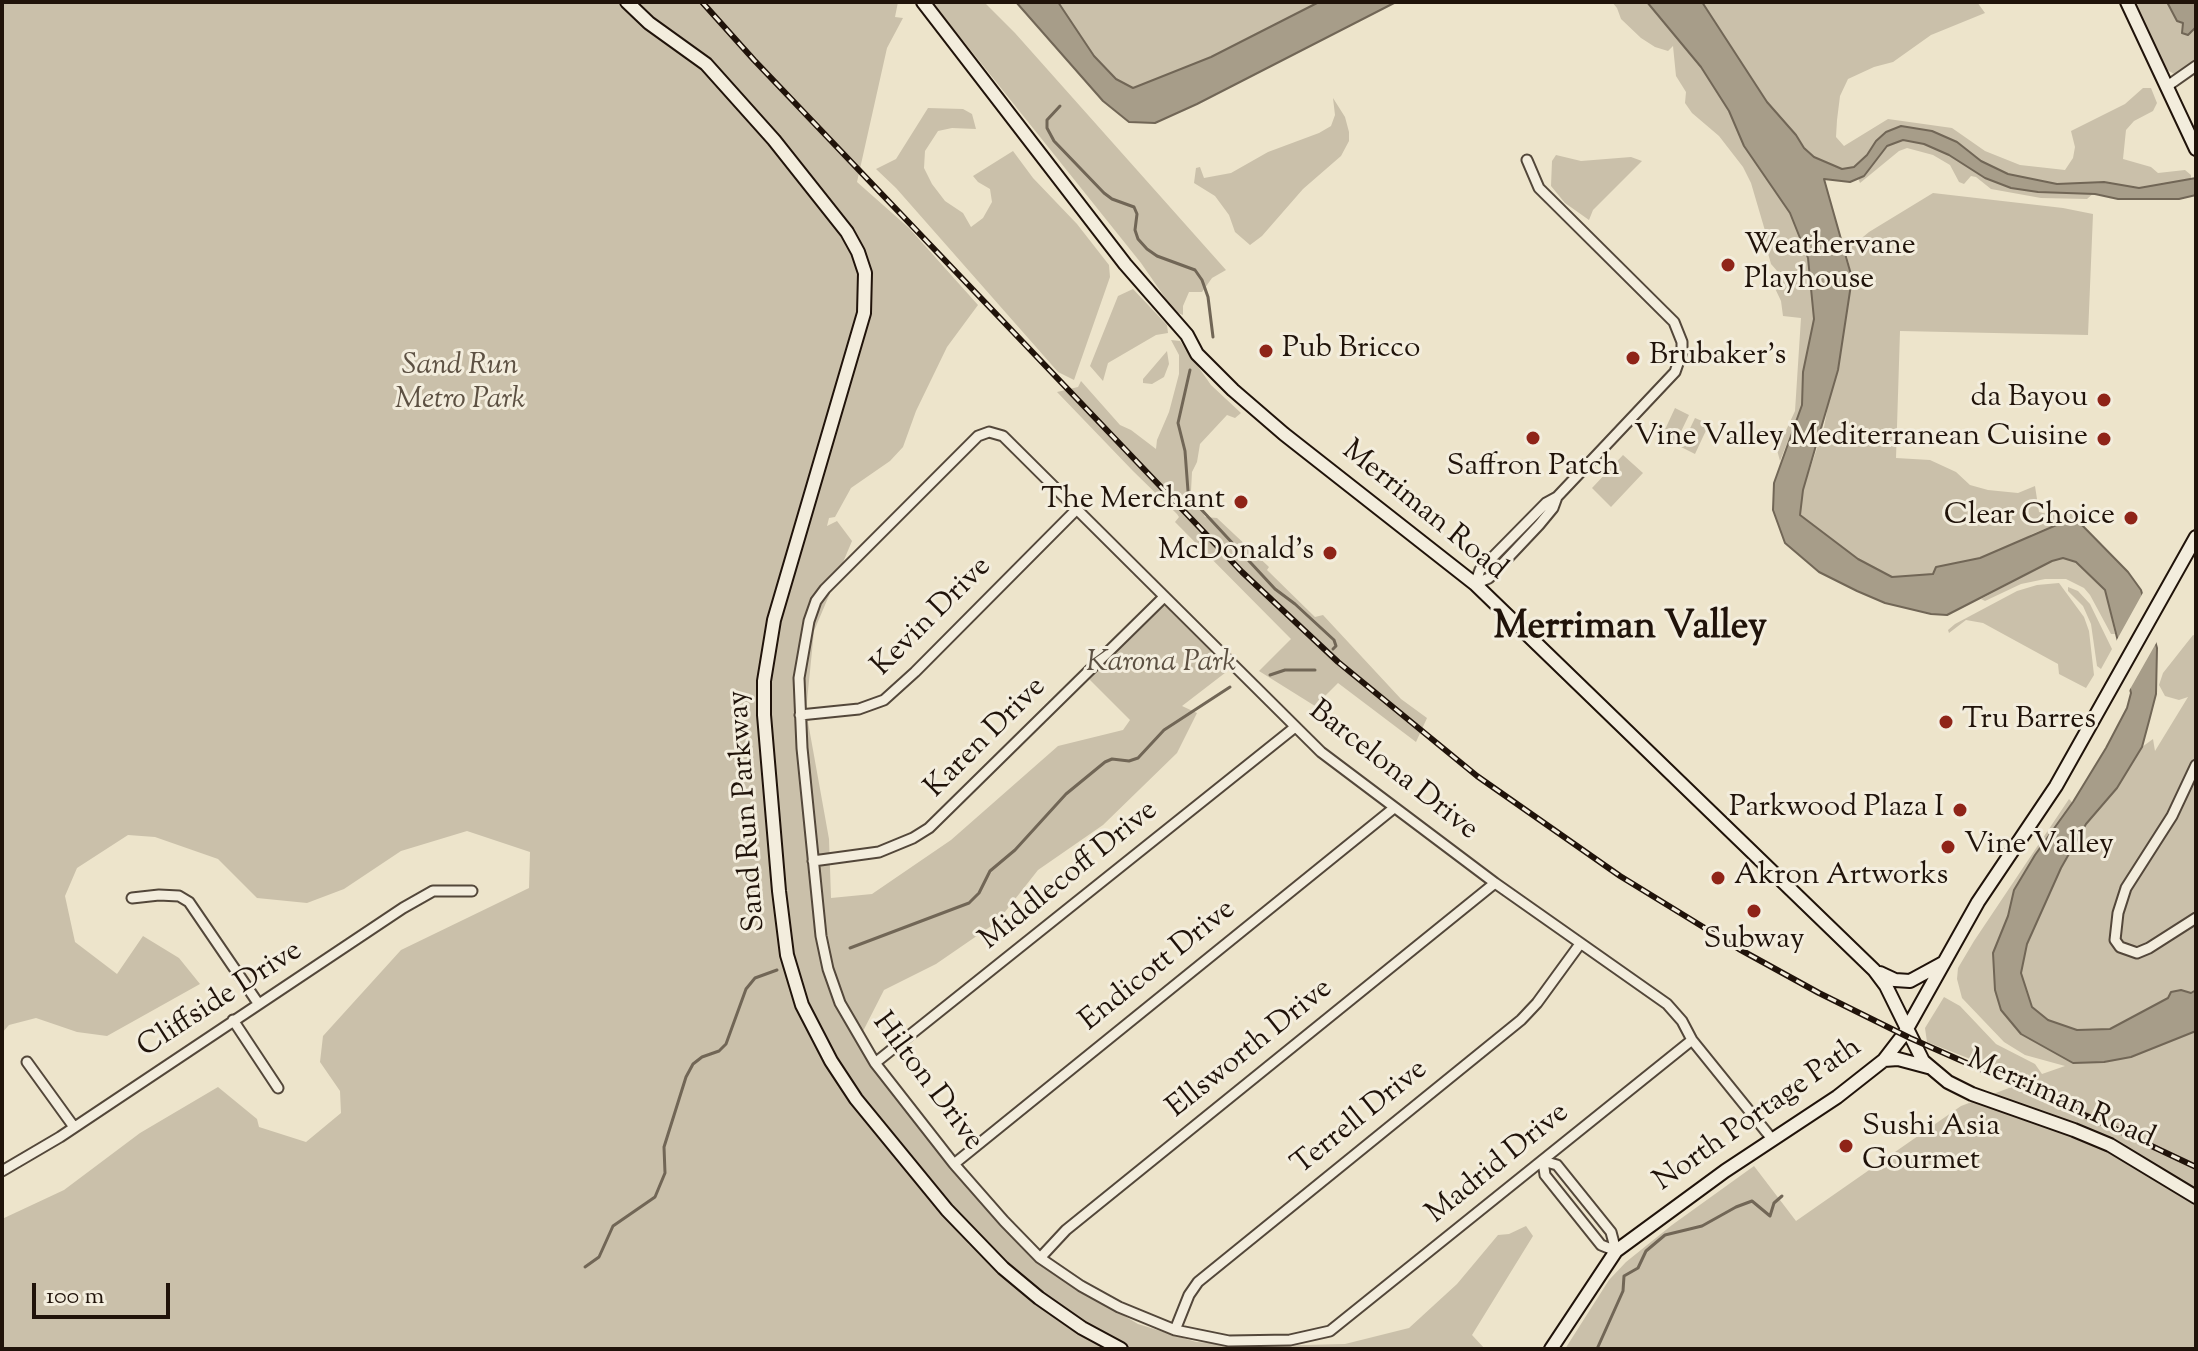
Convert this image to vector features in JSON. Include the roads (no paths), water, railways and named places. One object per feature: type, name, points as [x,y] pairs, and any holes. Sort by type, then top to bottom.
[{"type":"main road","name":"Sand Run Parkway","points":[[627,2],[649,23],[706,64],[774,140],[847,232],[865,273],[864,313],[774,620],[764,681],[764,715],[779,891],[789,963],[802,1005],[831,1061],[856,1099],[898,1153],[967,1231],[1003,1268],[1039,1298],[1082,1328],[1121,1349]]},
{"type":"main road","name":"Merriman Road","points":[[923,2],[1125,264],[1187,335],[1197,354],[1284,434],[1475,584],[1874,970],[1886,986],[1923,1061],[1948,1082],[1972,1094],[2110,1145],[2196,1197]]},
{"type":"main road","points":[[2127,2],[2196,149]]},
{"type":"main road","name":"North Portage Path","points":[[1551,1349],[1616,1251],[1772,1139],[1837,1097],[1884,1060],[1907,1030],[1978,902],[2056,786],[2196,537]]},
{"type":"main road","points":[[1874,970],[1895,980],[1910,981],[1945,961]]},
{"type":"main road","points":[[1884,1060],[1898,1059],[1930,1067]]},
{"type":"street","points":[[2166,87],[2196,66]]},
{"type":"street","points":[[1475,584],[1489,578],[1518,546],[1546,503],[1557,497],[1675,372],[1682,352],[1682,342],[1674,322],[1539,188],[1527,160]]},
{"type":"street","name":"Barcelona Drive","points":[[989,432],[1003,436],[1013,444],[1321,752],[1495,883],[1667,1004],[1772,1139]]},
{"type":"street","name":"Hilton Drive","points":[[989,432],[978,436],[820,595],[809,621],[799,678],[813,861],[821,936],[828,969],[844,1012],[875,1063],[954,1164],[1040,1258],[1106,1301],[1175,1330],[1207,1338],[1243,1342],[1305,1338],[1336,1328]]},
{"type":"street","name":"Kevin Drive","points":[[800,715],[859,709],[884,700],[1077,509]]},
{"type":"street","points":[[1475,584],[1480,570],[1510,539],[1539,516]]},
{"type":"street","points":[[1510,539],[1518,546]]},
{"type":"street","name":"Karen Drive","points":[[813,861],[879,852],[929,828],[1164,597]]},
{"type":"street","name":"Middlecoff Drive","points":[[875,1063],[1294,728]]},
{"type":"street","points":[[2196,765],[2172,816],[2126,888],[2118,913],[2115,940],[2120,947],[2137,953],[2196,918]]},
{"type":"street","name":"Endicott Drive","points":[[954,1164],[1394,808]]},
{"type":"street","name":"Ellsworth Drive","points":[[1040,1258],[1066,1230],[1495,883]]},
{"type":"street","name":"Cliffside Drive","points":[[2,1171],[433,891],[472,891]]},
{"type":"street","points":[[132,898],[179,896],[189,902],[258,1003]]},
{"type":"street","name":"Terrell Drive","points":[[1175,1330],[1189,1295],[1198,1282],[1521,1020],[1580,944]]},
{"type":"street","points":[[233,1020],[278,1088]]},
{"type":"street","name":"Madrid Drive","points":[[1336,1328],[1692,1040]]},
{"type":"street","points":[[27,1062],[74,1127]]},
{"type":"street","points":[[1543,1161],[1557,1165],[1575,1187],[1611,1232],[1616,1251],[1601,1245],[1545,1175],[1543,1161]]},
{"type":"waterway","points":[[1060,106],[1047,120],[1047,128],[1054,141],[1104,193],[1134,207],[1137,214],[1135,230],[1147,249],[1157,256],[1195,270],[1208,297],[1213,337]]},
{"type":"waterway","points":[[1190,370],[1178,423],[1185,451],[1188,491],[1275,589],[1334,640],[1336,646],[1333,649]]},
{"type":"waterway","points":[[1270,675],[1285,670],[1315,670]]},
{"type":"waterway","points":[[850,948],[969,903],[979,893],[990,871],[1015,850],[1066,794],[1105,762],[1138,758],[1164,730],[1230,687]]},
{"type":"waterway","points":[[585,1267],[599,1257],[613,1226],[655,1197],[665,1173],[664,1147],[686,1077],[693,1064],[726,1044],[746,989],[755,978],[777,970]]},
{"type":"waterway","points":[[1597,1349],[1623,1291],[1624,1276],[1638,1268],[1646,1251],[1665,1235],[1702,1226],[1752,1201],[1770,1216],[1774,1203],[1782,1196]]},
{"type":"railway","points":[[702,2],[1242,572],[1338,662],[1477,776],[1620,876],[1739,949],[1819,993],[1910,1038],[2196,1167]]},
{"type":"place","name":"Weathervane Playhouse","points":[[1728,265]]},
{"type":"place","name":"Pub Bricco","points":[[1266,351]]},
{"type":"place","name":"Brubaker's","points":[[1633,358]]},
{"type":"place","name":"da Bayou","points":[[2104,400]]},
{"type":"place","name":"Saffron Patch","points":[[1533,438]]},
{"type":"place","name":"Vine Valley Mediterranean Cuisine","points":[[2104,439]]},
{"type":"place","name":"The Merchant","points":[[1241,502]]},
{"type":"place","name":"Clear Choice","points":[[2131,518]]},
{"type":"place","name":"McDonald's","points":[[1330,553]]},
{"type":"place","name":"Tru Barres","points":[[1946,722]]},
{"type":"place","name":"Parkwood Plaza I","points":[[1960,810]]},
{"type":"place","name":"Vine Valley","points":[[1948,847]]},
{"type":"place","name":"Akron Artworks","points":[[1718,878]]},
{"type":"place","name":"Subway","points":[[1754,911]]},
{"type":"place","name":"Sushi Asia Gourmet","points":[[1846,1146]]},
{"type":"district","name":"Merriman Valley","points":[[1630,631]]},
{"type":"park label","name":"Sand Run Metro Park","points":[[460,385]]},
{"type":"park label","name":"Karona Park","points":[[1161,665]]}]
